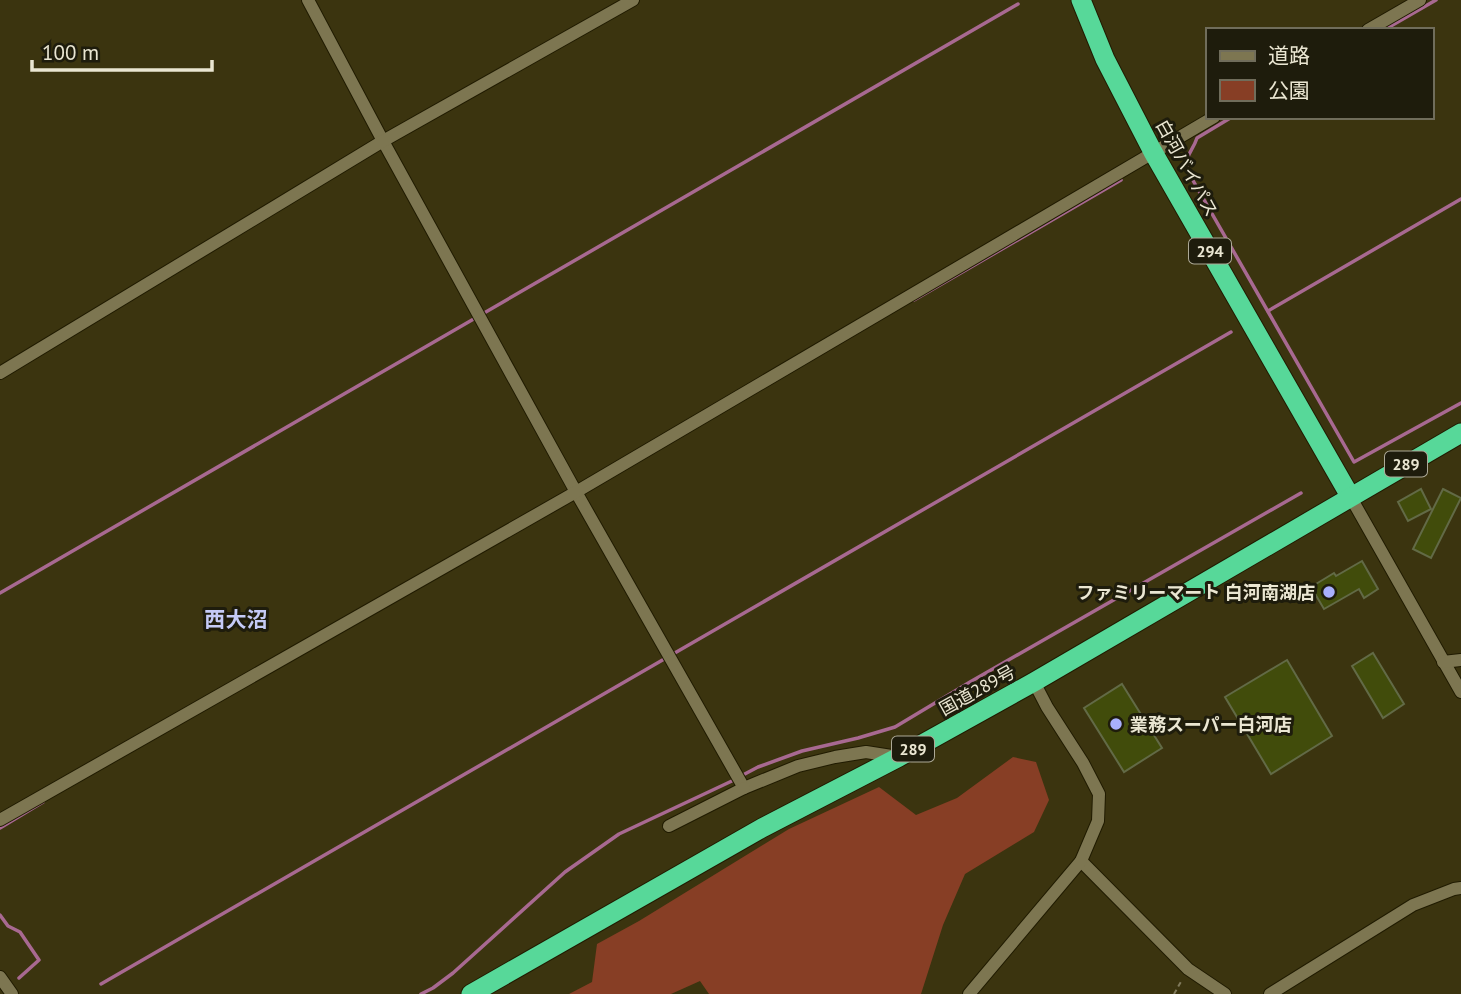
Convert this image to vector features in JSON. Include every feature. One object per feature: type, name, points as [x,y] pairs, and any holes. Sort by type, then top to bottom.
[{"type":"highway","name":"白河バイパス","points":[[1081,0],[1105,59],[1153,152],[1350,496]]},
{"type":"highway","name":"国道289号","points":[[471,994],[762,828],[899,757],[1034,682],[1461,433]]},
{"type":"street","points":[[308,0],[576,492],[744,788]]},
{"type":"street","points":[[0,373],[383,141],[633,0]]},
{"type":"street","points":[[1371,28],[1420,0]]},
{"type":"street","points":[[0,820],[576,492],[1211,119]]},
{"type":"street","points":[[1350,496],[1461,692]]},
{"type":"street","points":[[1443,662],[1461,660]]},
{"type":"street","points":[[969,994],[1081,861],[1098,821],[1099,794],[1034,682]]},
{"type":"street","points":[[669,826],[744,788],[797,766],[866,752],[899,757]]},
{"type":"street","points":[[1081,861],[1188,969],[1225,994]]},
{"type":"street","points":[[1270,994],[1413,905],[1461,888]]},
{"type":"street","points":[[0,977],[12,994]]},
{"type":"path","points":[[1174,994],[1188,969]]},
{"type":"green space","points":[[1013,757],[1036,762],[1049,800],[1034,832],[965,874],[943,925],[921,994],[709,994],[700,981],[671,994],[569,994],[592,982],[597,944],[789,829],[879,787],[916,815],[957,798]]},
{"type":"building","points":[[1421,489],[1431,509],[1408,521],[1398,502]]},
{"type":"building","points":[[1443,489],[1461,498],[1431,558],[1413,549]]},
{"type":"building","points":[[1362,561],[1378,589],[1364,598],[1359,589],[1324,609],[1311,587]]},
{"type":"building","points":[[1373,653],[1404,704],[1383,718],[1352,666]]},
{"type":"building","points":[[1287,660],[1332,736],[1271,774],[1225,697]]},
{"type":"building","points":[[1122,684],[1162,748],[1124,772],[1084,708]]},
{"type":"waterway","points":[[1387,28],[1436,0]]},
{"type":"waterway","points":[[0,593],[1018,4]]},
{"type":"waterway","points":[[1229,119],[1197,138],[1188,157],[1187,170],[1354,462],[1461,403]]},
{"type":"waterway","points":[[914,300],[1121,180]]},
{"type":"waterway","points":[[1268,311],[1461,199]]},
{"type":"waterway","points":[[673,654],[1231,332]]},
{"type":"waterway","points":[[741,776],[802,751],[895,727],[1301,493]]},
{"type":"waterway","points":[[101,984],[666,658]]},
{"type":"waterway","points":[[421,994],[453,973],[565,872],[619,834],[734,780]]},
{"type":"waterway","points":[[0,828],[43,802]]},
{"type":"waterway","points":[[0,915],[8,926],[20,932],[39,960],[19,978]]},
{"type":"place","name":"ファミリーマート 白河南湖店","points":[[1329,592]]},
{"type":"place","name":"業務スーパー白河店","points":[[1116,724]]},
{"type":"district","name":"西大沼","points":[[236,619]]}]
